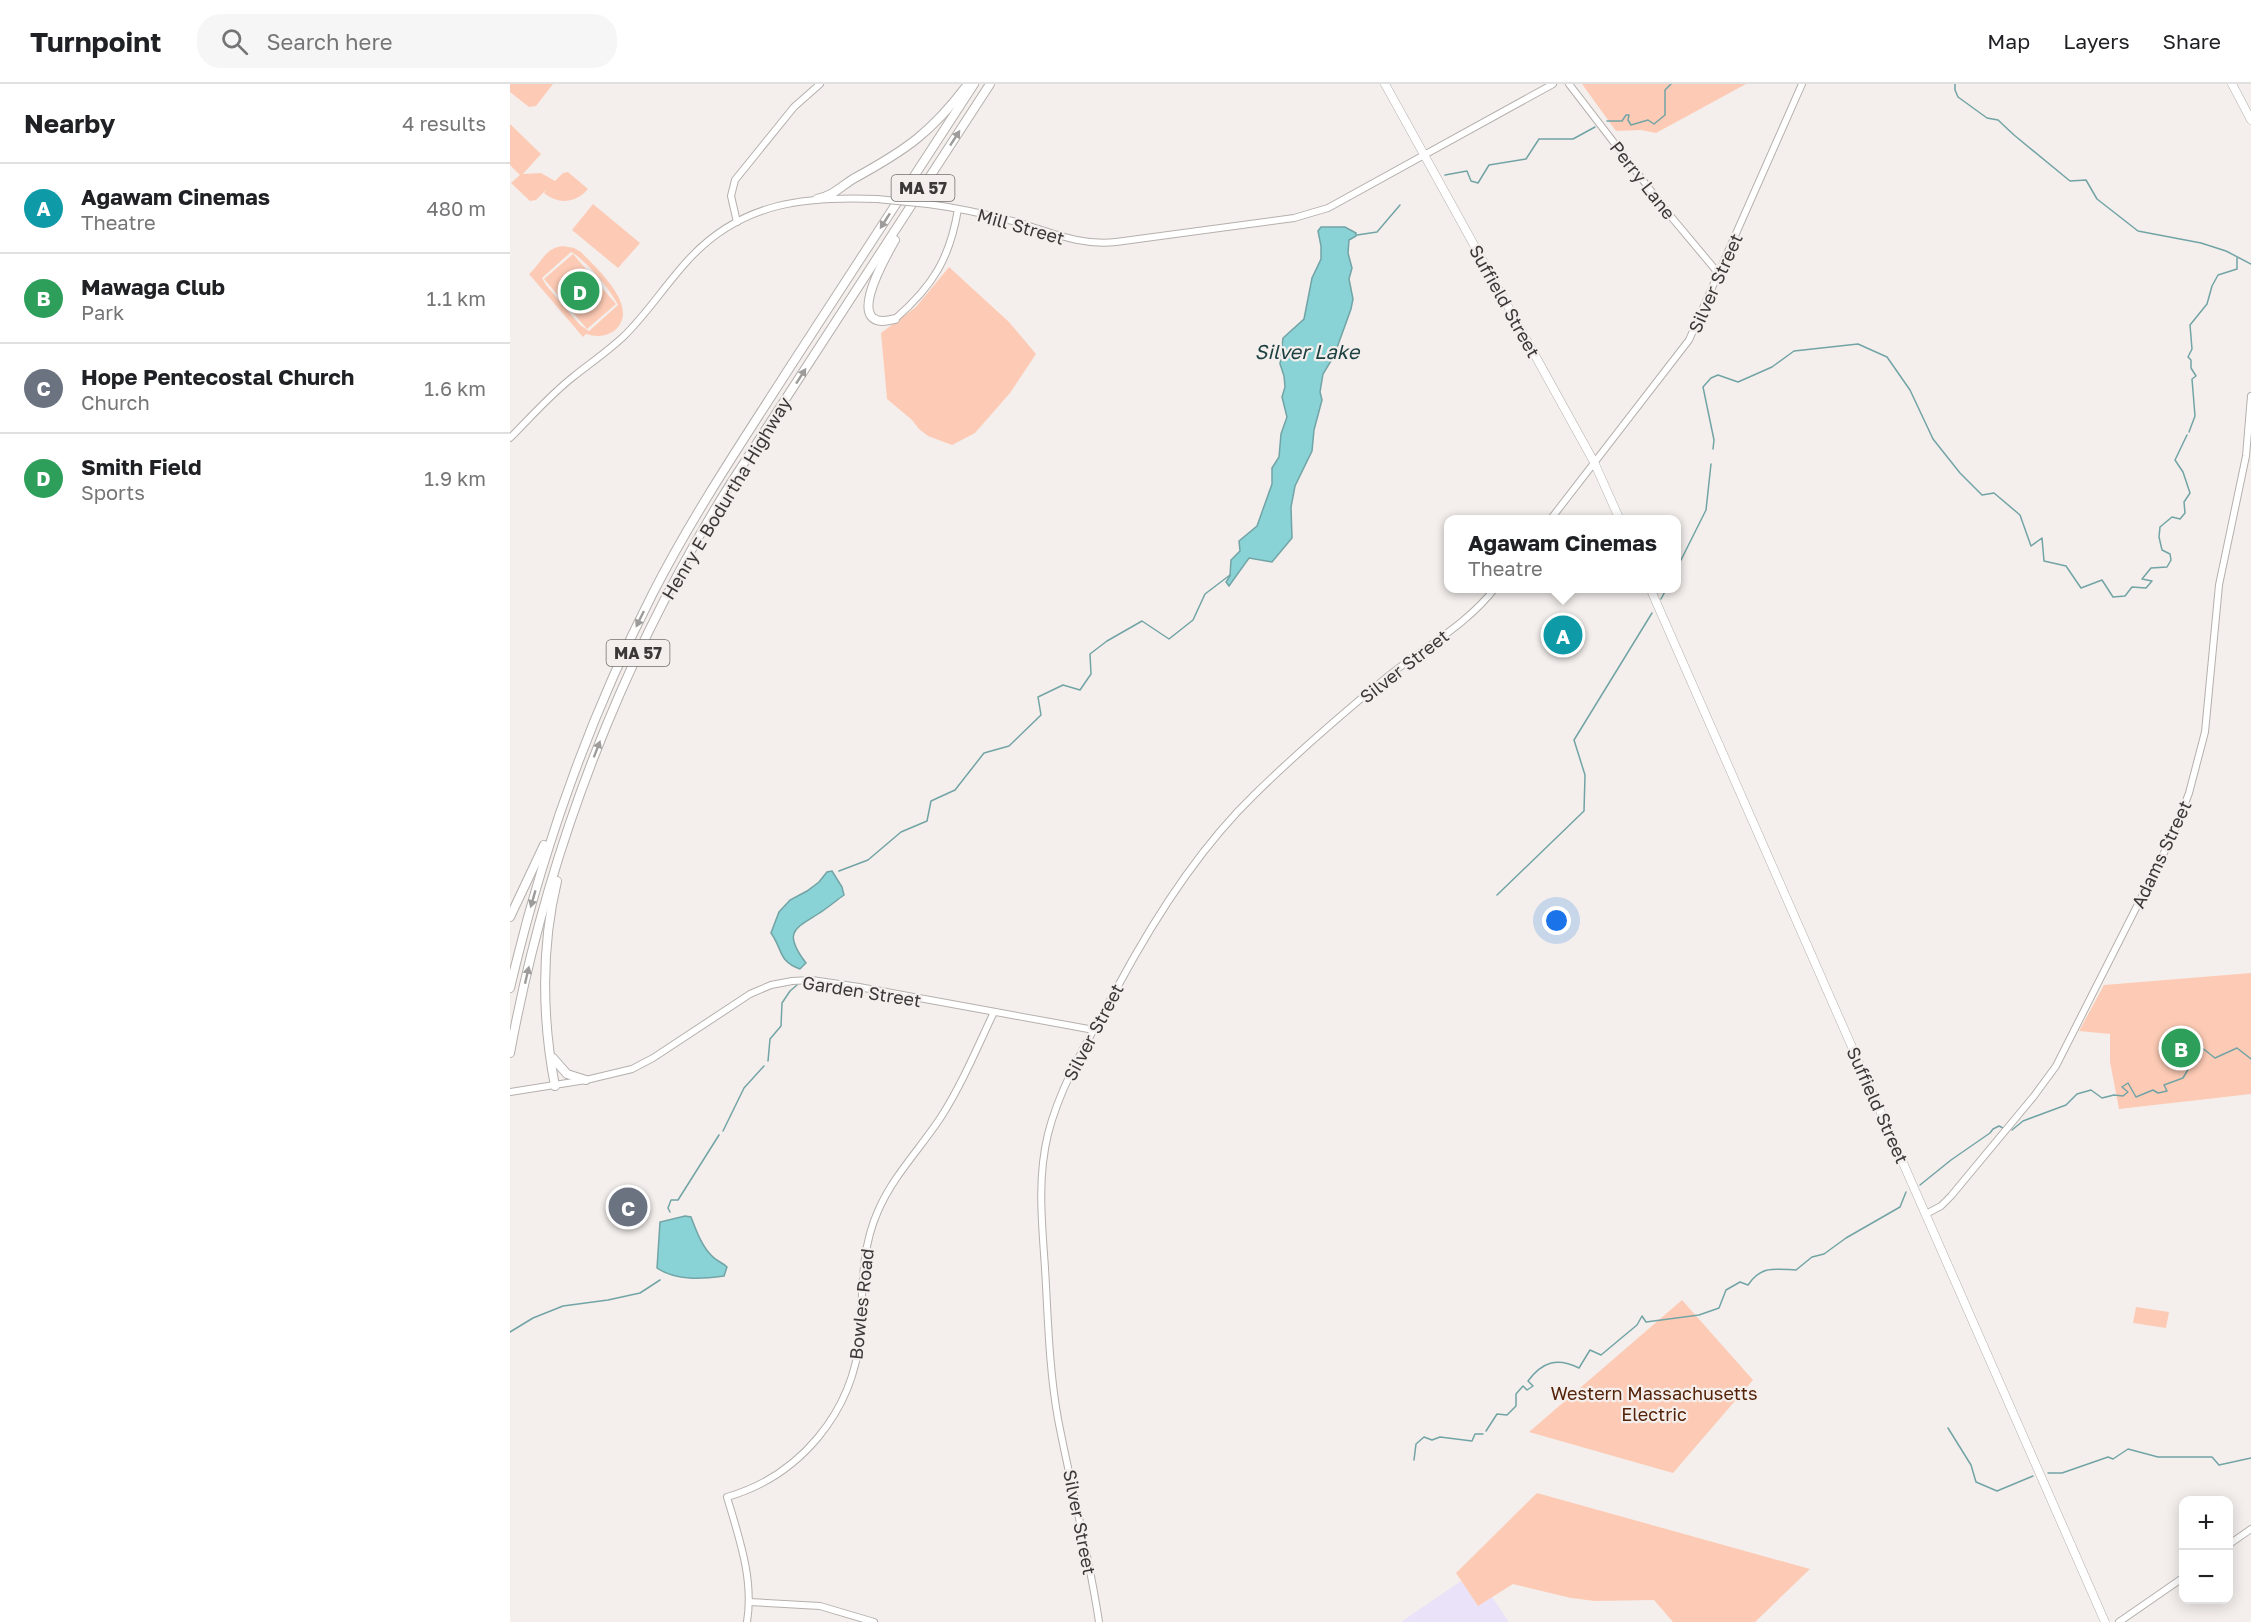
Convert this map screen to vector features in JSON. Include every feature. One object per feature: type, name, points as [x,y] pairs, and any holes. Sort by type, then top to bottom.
[{"type":"highway","points":[[817,199],[834,194],[849,182],[912,145],[940,119],[968,84]]},
{"type":"highway","name":"Henry E Bodurtha Highway","points":[[510,988],[536,887],[566,795],[618,666],[656,587],[722,472],[974,84]]},
{"type":"highway","name":"Henry E Bodurtha Highway","points":[[510,1053],[545,904],[589,772],[643,644],[704,527],[990,84]]},
{"type":"highway","points":[[895,319],[882,321],[873,316],[868,309],[868,296],[888,252],[937,166]]},
{"type":"highway","points":[[555,1086],[548,1044],[546,993],[549,922],[561,865],[589,772]]},
{"type":"highway","points":[[510,917],[566,795]]},
{"type":"highway","points":[[548,1044],[552,1058],[562,1071],[570,1076],[586,1080]]},
{"type":"main road","name":"Suffield Street","points":[[1385,84],[1594,462],[1618,515]]},
{"type":"main road","points":[[2232,84],[2251,120]]},
{"type":"main road","name":"Suffield Street","points":[[1652,593],[2105,1622]]},
{"type":"street","points":[[737,222],[731,199],[735,180],[794,107],[820,84]]},
{"type":"street","name":"Mill Street","points":[[510,438],[564,385],[624,336],[694,254],[716,235],[737,222],[776,206],[817,199],[877,199],[928,204],[958,208],[1008,220],[1077,242],[1092,244],[1308,215],[1328,208],[1553,84]]},
{"type":"street","name":"Perry Lane","points":[[1569,84],[1668,213],[1719,274]]},
{"type":"street","name":"Silver Street","points":[[1553,515],[1684,349],[1699,320],[1802,84]]},
{"type":"street","points":[[895,319],[920,296],[938,271],[952,239],[958,208]]},
{"type":"street","name":"Adams Street","points":[[1926,1214],[1941,1206],[1951,1196],[2047,1080],[2072,1037],[2178,825],[2205,732],[2219,585],[2246,456],[2251,396]]},
{"type":"street","name":"Silver Street","points":[[1099,1622],[1055,1399],[1050,1353],[1040,1189],[1045,1148],[1062,1091],[1148,931],[1205,852],[1241,808],[1290,761],[1370,692],[1466,618],[1490,593]]},
{"type":"street","name":"Garden Street","points":[[510,1092],[586,1080],[639,1066],[747,996],[767,986],[783,982],[810,980],[859,987],[1094,1030]]},
{"type":"street","name":"Bowles Road","points":[[749,1602],[744,1558],[727,1497],[759,1485],[787,1468],[813,1444],[836,1412],[851,1380],[856,1359],[860,1338],[863,1265],[867,1239],[875,1216],[895,1180],[949,1104],[994,1012]]},
{"type":"street","points":[[2233,1542],[2251,1529]]},
{"type":"street","points":[[2119,1622],[2179,1580]]},
{"type":"street","points":[[747,1622],[749,1602],[820,1606],[874,1622]]},
{"type":"shaded area","points":[[1461,1581],[1478,1606],[1492,1597],[1509,1622],[1401,1622]]},
{"type":"green space","points":[[510,84],[553,84],[536,106],[529,107],[510,92]]},
{"type":"green space","points":[[1582,84],[1746,84],[1656,133],[1641,130],[1616,131]]},
{"type":"green space","points":[[510,124],[541,154],[523,174],[541,173],[555,181],[563,173],[568,172],[588,189],[573,200],[561,201],[544,193],[547,189],[536,200],[530,201],[511,183],[520,175],[510,165]]},
{"type":"green space","points":[[593,204],[640,243],[618,268],[572,230]]},
{"type":"green space","points":[[557,247],[574,248],[581,252],[614,289],[623,311],[621,322],[614,331],[600,336],[586,334],[583,337],[529,274],[547,253]],"holes":[[[571,252],[577,255],[597,276],[618,305],[589,331],[580,325],[542,278]]]},
{"type":"green space","points":[[573,254],[616,304],[587,329],[544,279]]},
{"type":"green space","points":[[949,267],[1009,322],[1036,354],[1010,393],[975,433],[952,445],[928,436],[887,399],[881,333],[916,307]]},
{"type":"green space","points":[[2251,973],[2251,1094],[2119,1109],[2110,1062],[2110,1034],[2079,1031],[2104,985]]},
{"type":"green space","name":"Western Massachusetts Electric","points":[[1682,1300],[1753,1380],[1673,1473],[1529,1432]]},
{"type":"green space","points":[[2136,1307],[2169,1312],[2166,1328],[2133,1323]]},
{"type":"green space","points":[[1537,1493],[1810,1569],[1755,1622],[1673,1622],[1654,1600],[1595,1601],[1571,1598],[1513,1584],[1478,1606],[1456,1573]]},
{"type":"water","name":"Silver Lake","points":[[1321,227],[1345,227],[1356,233],[1356,236],[1349,240],[1348,253],[1352,268],[1349,279],[1353,299],[1351,309],[1334,356],[1323,374],[1320,392],[1322,400],[1314,430],[1312,451],[1295,486],[1291,507],[1292,538],[1272,562],[1249,558],[1229,586],[1226,582],[1230,576],[1231,560],[1240,551],[1239,541],[1257,526],[1272,484],[1272,468],[1279,457],[1281,434],[1287,417],[1282,397],[1285,387],[1284,376],[1280,364],[1283,338],[1304,319],[1312,278],[1321,259],[1318,231]]},
{"type":"water","points":[[832,871],[844,895],[796,930],[793,936],[794,943],[806,963],[800,969],[784,959],[771,933],[779,912],[790,900],[807,891],[827,872]]},
{"type":"water","points":[[685,1216],[691,1217],[708,1252],[727,1267],[724,1276],[681,1277],[657,1268],[660,1222]]},
{"type":"waterway","points":[[1607,121],[1622,121],[1626,115],[1629,115],[1628,120],[1631,125],[1648,120],[1654,124],[1665,115],[1665,90],[1671,84]]},
{"type":"waterway","points":[[1955,84],[1958,97],[1987,118],[1998,120],[2070,181],[2086,180],[2097,199],[2138,231],[2201,243],[2226,251],[2251,264]]},
{"type":"waterway","points":[[1445,175],[1467,171],[1471,181],[1478,183],[1489,165],[1526,159],[1539,139],[1573,139],[1595,127]]},
{"type":"waterway","points":[[1357,235],[1377,232],[1400,205]]},
{"type":"waterway","points":[[2189,432],[2195,416],[2192,379],[2196,376],[2188,357],[2192,349],[2190,325],[2207,304],[2218,275],[2237,269],[2237,258]]},
{"type":"waterway","points":[[1713,449],[1714,440],[1703,387],[1711,378],[1718,375],[1738,382],[1772,367],[1794,351],[1858,344],[1887,357],[1910,390],[1933,439],[1960,473],[1982,495],[1994,493],[2020,515],[2031,546],[2042,538],[2044,561],[2066,566],[2081,588],[2102,580],[2113,597],[2125,596],[2132,587],[2146,588],[2152,581],[2142,579],[2151,568],[2167,567],[2171,560],[2170,554],[2162,550],[2159,537],[2160,527],[2172,517],[2180,519],[2185,513],[2184,502],[2190,493],[2183,472],[2175,460],[2187,435]]},
{"type":"waterway","points":[[1681,560],[1706,510],[1711,464]]},
{"type":"waterway","points":[[839,871],[868,860],[901,832],[927,821],[931,801],[955,790],[984,753],[1009,746],[1041,715],[1038,697],[1063,685],[1080,690],[1091,674],[1090,654],[1107,641],[1142,621],[1169,639],[1193,620],[1205,594],[1230,575]]},
{"type":"waterway","points":[[1661,599],[1664,593]]},
{"type":"waterway","points":[[1497,895],[1584,811],[1585,775],[1574,740],[1652,613]]},
{"type":"waterway","points":[[768,1061],[770,1039],[781,1026],[782,1003],[797,985]]},
{"type":"waterway","points":[[2012,1130],[2023,1121],[2066,1105],[2077,1094],[2091,1090],[2102,1098],[2114,1095],[2123,1096],[2128,1092],[2122,1087],[2128,1083],[2136,1097],[2153,1090],[2158,1093],[2167,1091],[2164,1085],[2183,1078],[2201,1047],[2215,1058],[2237,1048],[2251,1059]]},
{"type":"waterway","points":[[723,1131],[744,1088],[764,1066]]},
{"type":"waterway","points":[[1920,1185],[1993,1129],[1999,1126],[2003,1128]]},
{"type":"waterway","points":[[670,1212],[668,1208],[671,1200],[678,1200],[719,1135]]},
{"type":"waterway","points":[[1486,1431],[1497,1414],[1507,1415],[1516,1406],[1516,1394],[1523,1386],[1527,1390],[1533,1386],[1528,1381],[1544,1366],[1557,1362],[1579,1368],[1590,1350],[1601,1355],[1637,1325],[1642,1316],[1646,1322],[1699,1315],[1719,1308],[1726,1290],[1740,1282],[1748,1285],[1764,1271],[1796,1270],[1812,1257],[1824,1254],[1846,1238],[1900,1207],[1906,1192]]},
{"type":"waterway","points":[[510,1332],[533,1318],[563,1306],[640,1293],[660,1280]]},
{"type":"waterway","points":[[1948,1428],[1971,1465],[1976,1482],[1997,1491],[2033,1476]]},
{"type":"waterway","points":[[1414,1460],[1416,1444],[1424,1437],[1432,1440],[1440,1437],[1472,1441],[1475,1434],[1483,1434]]},
{"type":"waterway","points":[[2048,1473],[2062,1473],[2108,1457],[2113,1459],[2128,1449],[2158,1457],[2212,1457],[2219,1465],[2251,1458]]},
{"type":"place","name":"Smith Field","points":[[580,291]]},
{"type":"place","name":"Agawam Cinemas","points":[[1563,635]]},
{"type":"place","name":"Mawaga Club","points":[[2181,1048]]},
{"type":"place","name":"Hope Pentecostal Church","points":[[628,1207]]}]
